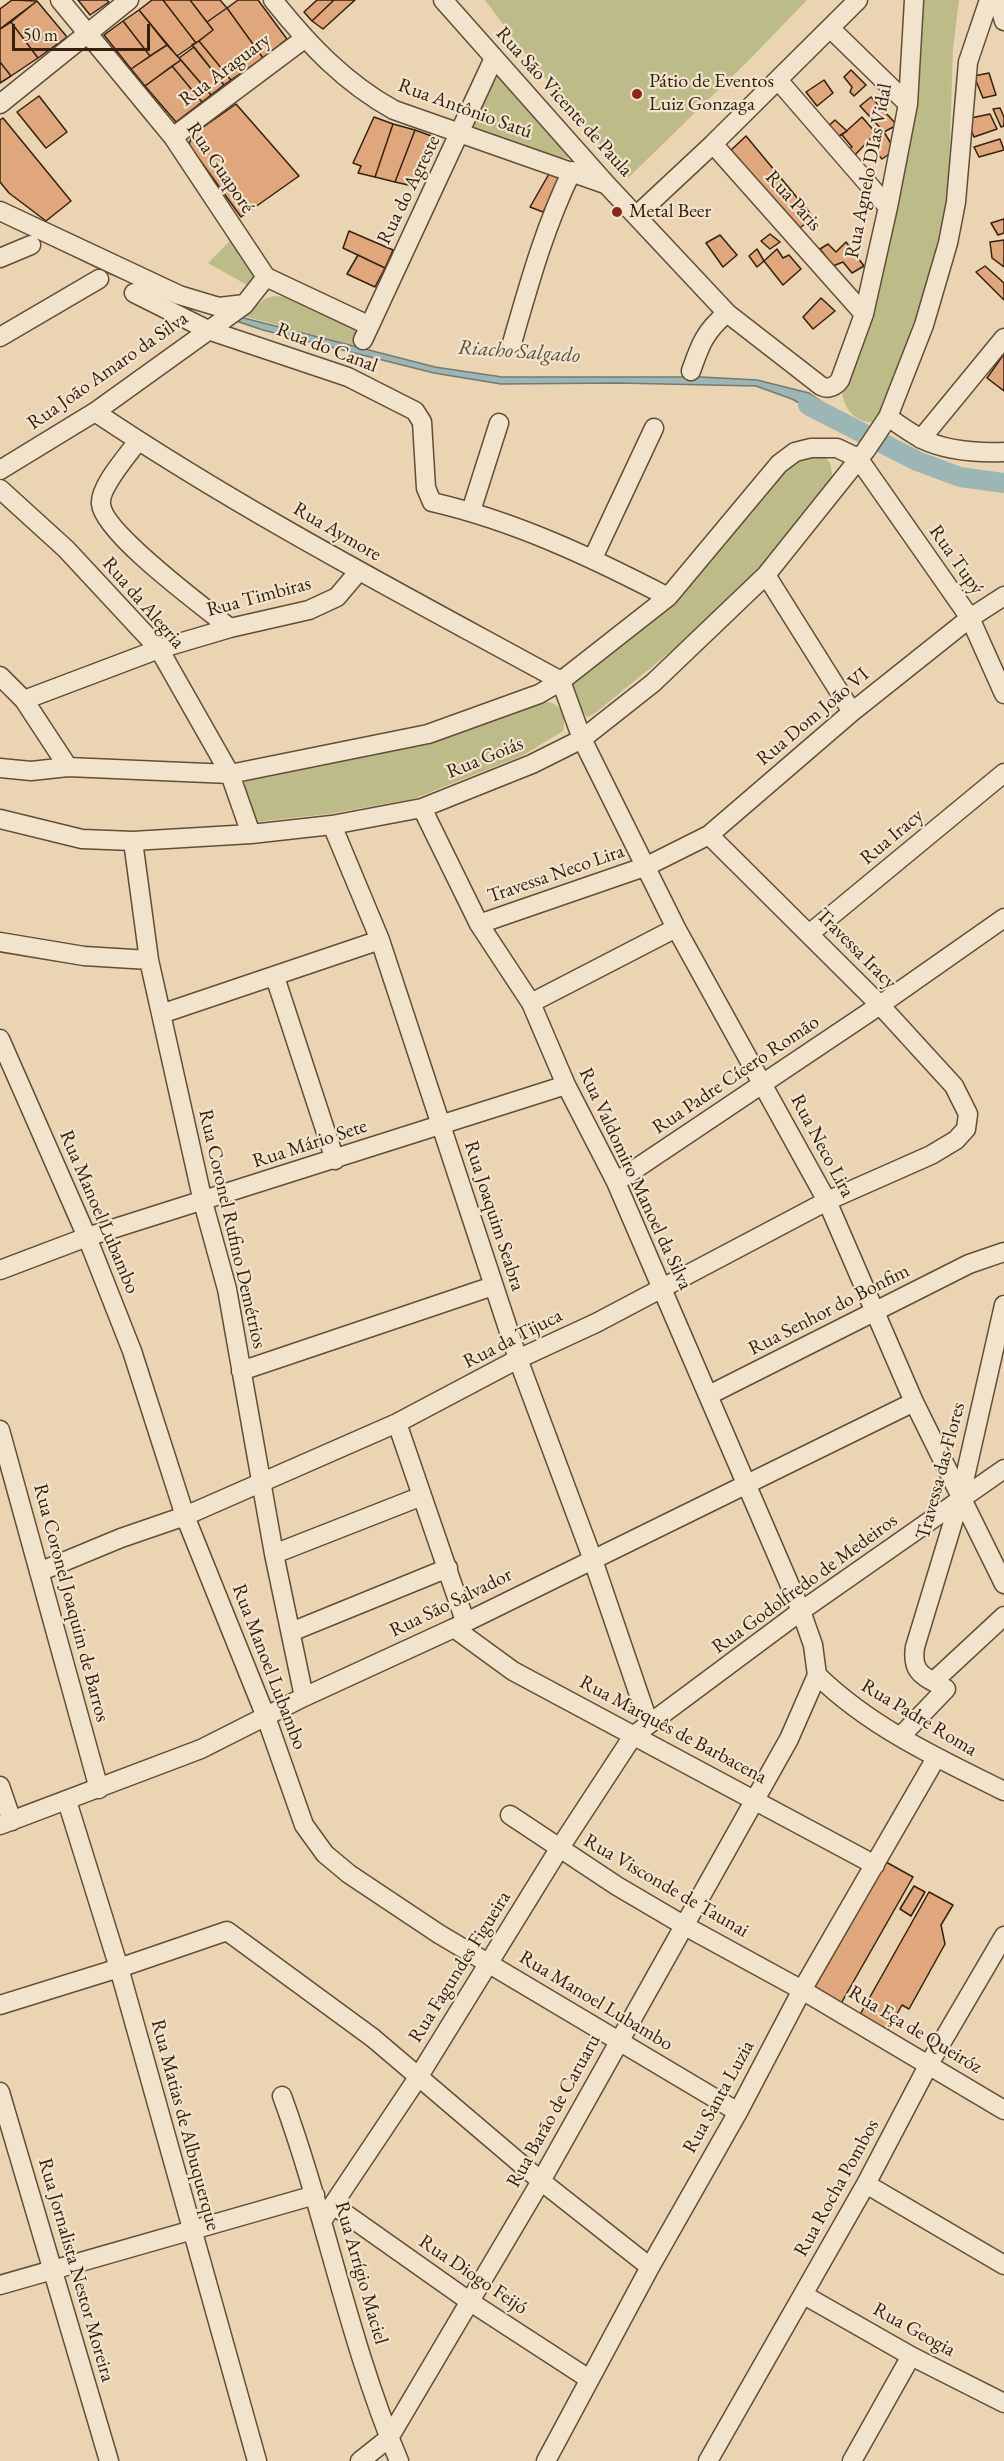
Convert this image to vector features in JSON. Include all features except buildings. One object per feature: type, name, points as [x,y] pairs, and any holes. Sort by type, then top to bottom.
[{"type":"street","name":"Rua Guaporé","points":[[60,0],[173,137],[266,277]]},
{"type":"street","points":[[0,104],[129,0]]},
{"type":"street","name":"Rua Antônio Satú","points":[[273,0],[304,39],[367,95],[394,110],[608,185]]},
{"type":"street","name":"Rua São Vicente de Paula","points":[[443,0],[608,185],[727,313]]},
{"type":"street","points":[[637,215],[713,144],[858,0]]},
{"type":"street","name":"Rua Agnelo DIas Vidal","points":[[727,313],[821,386],[827,388],[840,380],[864,314],[888,207],[908,104],[915,0]]},
{"type":"street","name":"Rua Goiás","points":[[0,819],[82,839],[133,841],[251,834],[332,825],[422,808],[532,764],[582,739],[653,683],[766,576],[884,423],[924,325],[948,243],[956,202],[968,62],[988,0]]},
{"type":"street","points":[[998,0],[1004,21]]},
{"type":"street","points":[[831,29],[908,104]]},
{"type":"street","name":"Rua Araguary","points":[[173,137],[304,39]]},
{"type":"street","name":"Rua do Agreste","points":[[266,277],[366,333],[494,58]]},
{"type":"street","points":[[778,80],[888,207]]},
{"type":"street","name":"Rua Paris","points":[[713,144],[864,314]]},
{"type":"street","points":[[512,343],[536,258],[557,202],[572,171]]},
{"type":"street","points":[[0,211],[179,295],[219,307],[244,305],[266,277]]},
{"type":"street","points":[[0,258],[31,245]]},
{"type":"street","points":[[0,337],[99,279]]},
{"type":"street","name":"Rua do Canal","points":[[134,293],[209,329],[348,377],[415,411],[422,422],[426,488],[432,502],[471,511]]},
{"type":"street","name":"Rua João Amaro da Silva","points":[[0,470],[95,412],[244,305]]},
{"type":"street","points":[[691,371],[707,331],[727,313]]},
{"type":"street","points":[[921,439],[1004,338]]},
{"type":"street","name":"Rua Aymore","points":[[95,412],[138,441],[360,571],[561,681]]},
{"type":"street","points":[[499,423],[471,511],[593,558],[668,597]]},
{"type":"street","points":[[884,423],[921,439],[960,451],[1004,452]]},
{"type":"street","points":[[593,558],[654,428]]},
{"type":"street","points":[[138,441],[106,486],[100,504],[104,514],[128,543],[230,628]]},
{"type":"street","name":"Rua Goiás","points":[[68,767],[230,774],[428,734],[539,694],[561,681],[668,597],[779,464],[795,452],[811,448],[837,448],[862,454]]},
{"type":"street","name":"Rua Tupý","points":[[862,454],[970,618],[1004,694]]},
{"type":"street","name":"Rua da Alegria","points":[[0,489],[66,549],[159,649],[230,774],[251,834]]},
{"type":"street","name":"Rua Timbiras","points":[[24,700],[159,649],[230,628],[309,610],[337,597],[360,571]]},
{"type":"street","points":[[766,576],[852,712]]},
{"type":"street","name":"Rua Dom João VI","points":[[646,866],[709,835],[852,712],[970,618],[1004,596]]},
{"type":"street","points":[[0,676],[24,700],[68,767],[31,771],[0,768]]},
{"type":"street","name":"Rua Neco Lira","points":[[561,681],[582,739],[676,928],[827,1201],[914,1402],[1004,1584]]},
{"type":"street","name":"Rua Iracy","points":[[809,934],[1004,774]]},
{"type":"street","name":"Rua Valdomiro Manoel da Silva","points":[[422,808],[479,924],[531,1003],[566,1085],[616,1182],[801,1611],[813,1645],[817,1675]]},
{"type":"street","name":"Rua Joaquim Seabra","points":[[332,825],[380,940],[518,1359],[593,1560],[649,1724]]},
{"type":"street","name":"Travessa Iracy","points":[[709,835],[880,1005],[954,1086],[964,1101]]},
{"type":"street","name":"Rua Coronel Rufino Demétrios","points":[[133,841],[148,960],[203,1202],[227,1289],[274,1554],[304,1697]]},
{"type":"street","name":"Travessa Neco Lira","points":[[479,924],[646,866]]},
{"type":"street","name":"Rua Padre Cícero Romão","points":[[616,1182],[880,1005],[1004,918]]},
{"type":"street","points":[[531,1003],[676,928]]},
{"type":"street","points":[[161,1014],[380,940]]},
{"type":"street","points":[[0,942],[84,956],[148,960]]},
{"type":"street","points":[[275,977],[335,1160]]},
{"type":"street","name":"Rua Manoel Lubambo","points":[[0,1039],[87,1237],[132,1351],[185,1516],[266,1717],[303,1824],[325,1854],[349,1874],[439,1934],[738,2112]]},
{"type":"street","name":"Rua Mário Sete","points":[[0,1270],[87,1237],[566,1085]]},
{"type":"street","name":"Rua da Tijuca","points":[[39,1572],[121,1538],[185,1516],[397,1423],[518,1359],[596,1323],[827,1201],[931,1155],[957,1140],[966,1129],[968,1114],[964,1101]]},
{"type":"street","name":"Rua Senhor do Bonfim","points":[[709,1395],[969,1264],[1004,1252]]},
{"type":"street","points":[[241,1371],[493,1286]]},
{"type":"street","name":"Travessa das Flores","points":[[940,1685],[920,1674],[916,1669],[915,1647],[960,1499],[1004,1305]]},
{"type":"street","name":"Rua São Salvador","points":[[6,1823],[67,1802],[201,1749],[914,1402]]},
{"type":"street","points":[[397,1423],[448,1568],[459,1624]]},
{"type":"street","name":"Rua Coronel Joaquim de Barros","points":[[0,1430],[99,1789]]},
{"type":"street","name":"Rua Godolfredo de Medeiros","points":[[633,1736],[801,1611],[1004,1469]]},
{"type":"street","points":[[274,1554],[422,1496]]},
{"type":"street","points":[[291,1632],[448,1568]]},
{"type":"street","points":[[900,1737],[940,1685],[1004,1616]]},
{"type":"street","name":"Rua Marquês de Barbacena","points":[[459,1624],[513,1671],[875,1865]]},
{"type":"street","name":"Rua Padre Roma","points":[[817,1675],[836,1694],[900,1737],[936,1758],[1004,1791]]},
{"type":"street","name":"Rua Barão de Caruaru","points":[[389,2438],[540,2181],[789,1739],[817,1675]]},
{"type":"street","name":"Rua Fagundes Figueira","points":[[322,2221],[419,2076],[559,1849],[633,1736]]},
{"type":"street","name":"Rua Santa Luzia","points":[[546,2461],[650,2267],[738,2112],[802,1990],[936,1758]]},
{"type":"street","points":[[0,1786],[6,1823]]},
{"type":"street","name":"Rua Matias de Albuquerque","points":[[67,1802],[119,1968],[257,2461]]},
{"type":"street","name":"Rua Visconde de Taunai","points":[[510,1815],[559,1849],[684,1926],[802,1990]]},
{"type":"street","points":[[0,2005],[227,1931],[373,2038],[540,2181],[650,2267]]},
{"type":"street","name":"Rua Rocha Pombos","points":[[708,2461],[866,2184],[929,2064],[1004,1937]]},
{"type":"street","name":"Rua Eça de Queiróz","points":[[802,1990],[1004,2110]]},
{"type":"street","name":"Rua Jornalista Nestor Moreira","points":[[0,2092],[109,2461]]},
{"type":"street","name":"Rua Arrígio Maciel","points":[[282,2096],[304,2155],[342,2295],[389,2438],[399,2461]]},
{"type":"street","points":[[866,2184],[1004,2265]]},
{"type":"street","points":[[0,2285],[315,2195]]},
{"type":"street","name":"Rua Diogo Feijó","points":[[333,2205],[469,2301],[589,2379]]},
{"type":"street","name":"Rua Geogia","points":[[804,2295],[911,2356],[1004,2403]]},
{"type":"street","points":[[852,2461],[911,2356]]},
{"type":"street","points":[[360,2461],[389,2438]]},
{"type":"shaded area","name":"Pátio de Eventos Luiz Gonzaga","points":[[485,0],[807,0],[628,178],[520,47]]},
{"type":"shaded area","points":[[923,0],[959,0],[953,49],[948,200],[917,325],[875,423],[860,419],[850,412],[844,401],[841,386],[916,106]]},
{"type":"shaded area","points":[[499,75],[573,154],[570,158],[560,158],[477,131],[472,126],[484,81]]},
{"type":"shaded area","points":[[232,239],[254,275],[247,285],[208,263]]},
{"type":"shaded area","points":[[284,297],[361,331],[354,346],[244,316],[266,298]]},
{"type":"shaded area","points":[[823,454],[830,463],[834,483],[754,579],[714,616],[594,714],[587,717],[580,708],[573,685],[577,676],[787,466],[802,458]]},
{"type":"shaded area","points":[[541,700],[561,710],[564,719],[563,731],[522,756],[413,799],[328,814],[256,822],[241,787],[247,781]]},
{"type":"water","points":[[1,221],[244,318],[435,367],[502,377],[701,377],[757,380],[809,393],[834,410],[829,420],[792,399],[756,386],[617,383],[501,384],[434,373],[263,330],[168,298],[108,273]]},
{"type":"waterway","name":"Riacho Salgado","points":[[808,405],[917,461],[960,477],[1004,483]]},
{"type":"place","name":"Pátio de Eventos Luiz Gonzaga","points":[[637,94]]},
{"type":"place","name":"Metal Beer","points":[[617,212]]}]
